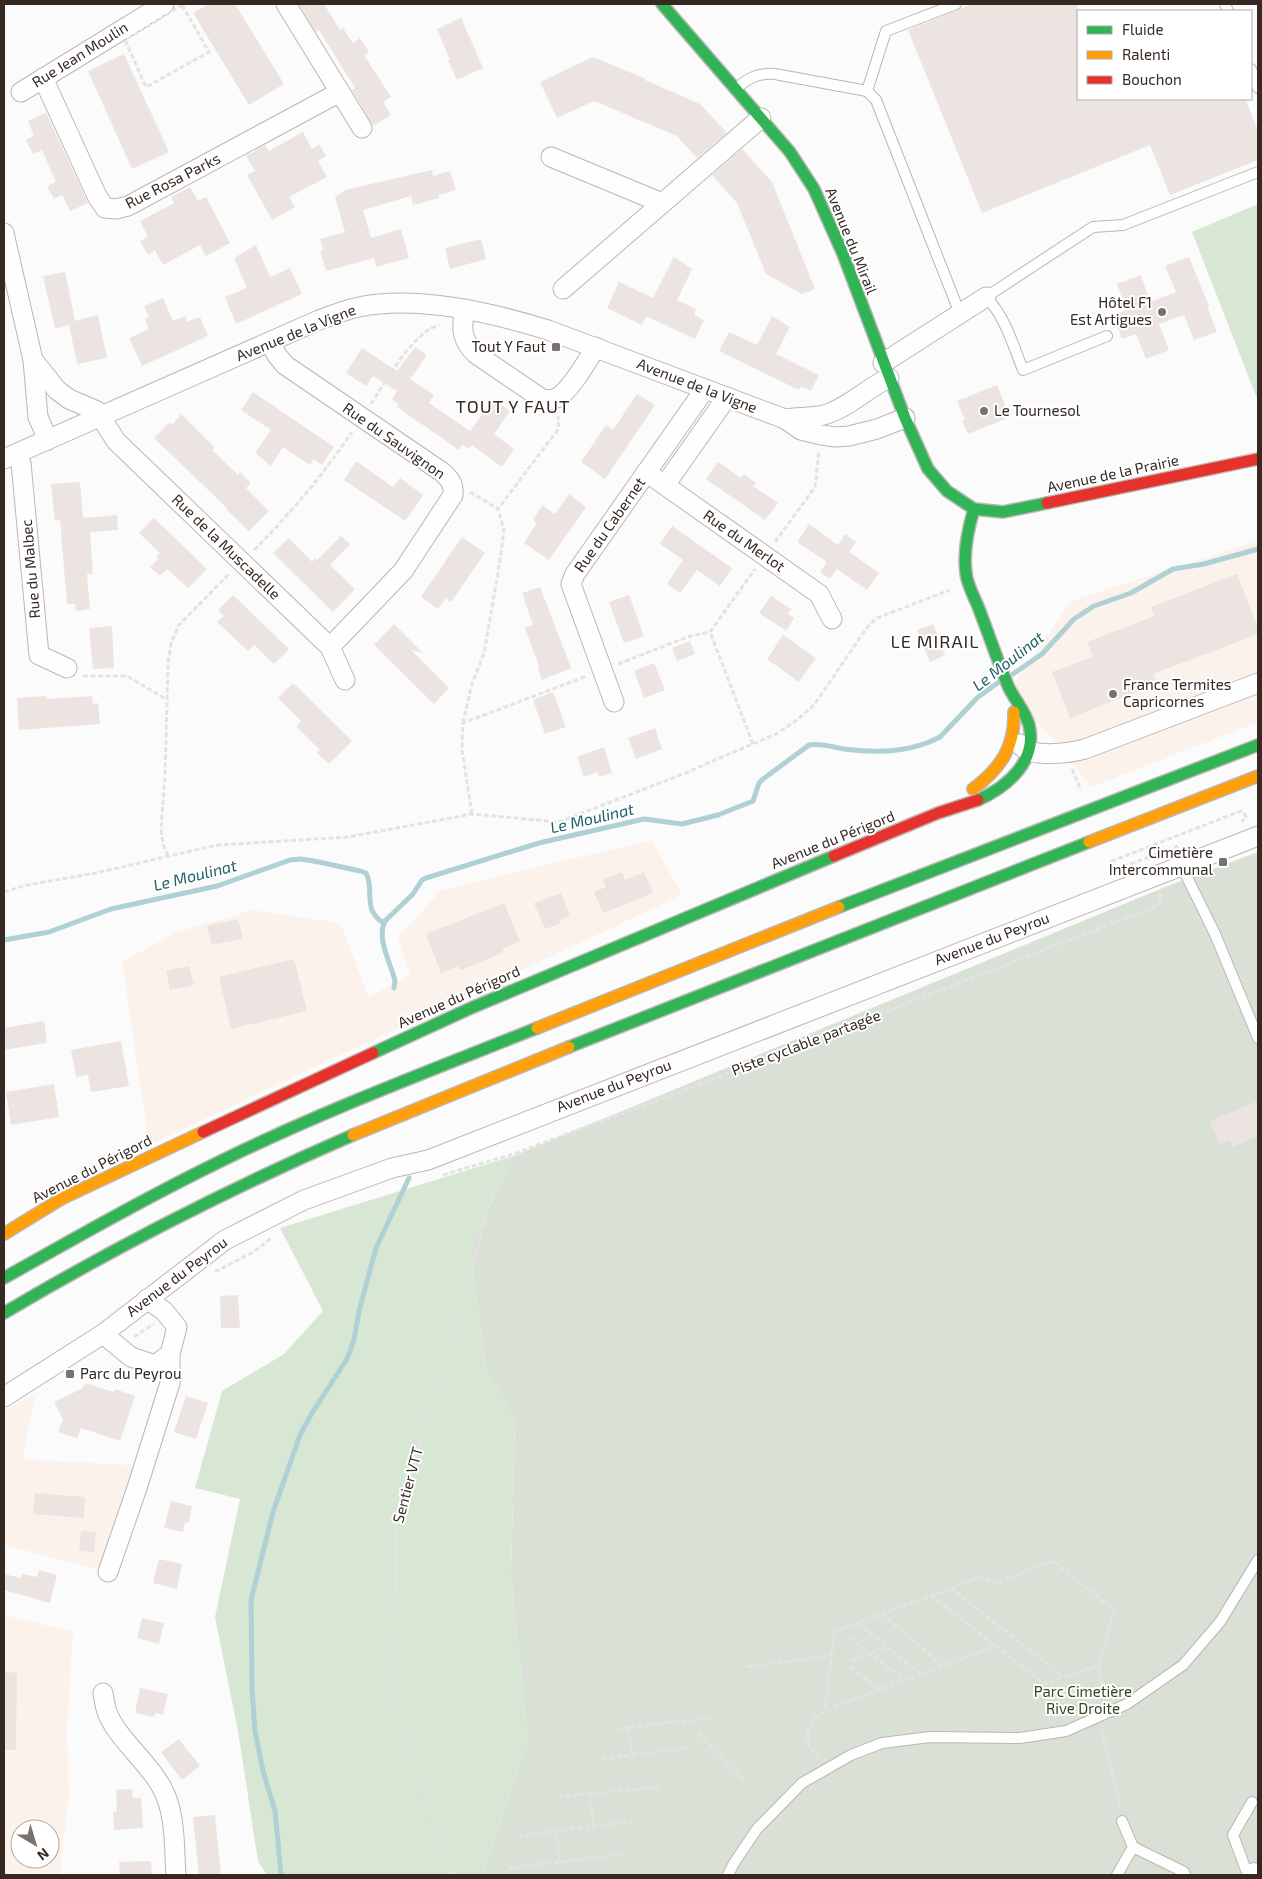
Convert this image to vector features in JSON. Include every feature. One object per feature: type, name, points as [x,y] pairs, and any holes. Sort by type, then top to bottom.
[{"type":"main road","name":"Avenue du Mirail","points":[[662,4],[801,167],[825,211],[905,418],[928,469],[947,491],[974,509]]},
{"type":"main road","name":"Avenue de la Prairie","points":[[974,509],[1003,512],[1258,459]]},
{"type":"main road","name":"Avenue du Périgord","points":[[4,1234],[61,1200],[100,1180],[463,1012],[558,970],[938,814],[970,804],[1003,786],[1021,769],[1028,751],[1029,726],[1023,710],[1010,689],[966,574],[967,534],[974,509]]},
{"type":"main road","name":"Avenue du Périgord","points":[[938,814],[982,783],[1003,760],[1012,742],[1015,729],[1010,689]]},
{"type":"main road","points":[[4,1278],[136,1204],[225,1159],[368,1095],[822,914],[1258,745]]},
{"type":"main road","points":[[1003,760],[1015,752],[1028,751]]},
{"type":"main road","points":[[4,1314],[83,1267],[172,1220],[265,1174],[364,1131],[545,1056],[1258,776]]},
{"type":"street","name":"Rue Jean Moulin","points":[[21,92],[164,4]]},
{"type":"street","points":[[286,4],[362,128]]},
{"type":"street","name":"Rue Rosa Parks","points":[[43,78],[98,196],[105,208],[116,210],[128,206],[340,92]]},
{"type":"street","points":[[563,289],[761,118]]},
{"type":"street","points":[[551,158],[662,203]]},
{"type":"street","points":[[4,233],[33,360],[38,417],[48,440]]},
{"type":"street","name":"Avenue de la Vigne","points":[[785,419],[818,416],[836,410],[866,390],[886,370],[960,314],[986,297]]},
{"type":"street","name":"Avenue de la Vigne","points":[[10,457],[319,320],[360,307],[405,304],[464,310],[523,322],[705,388],[785,419],[802,430],[821,435],[849,436],[877,429],[905,418]]},
{"type":"street","points":[[464,310],[462,332],[470,348],[542,399],[556,398],[565,392],[596,347]]},
{"type":"street","name":"Rue du Sauvignon","points":[[271,341],[276,354],[285,365],[442,472],[450,479],[454,490],[453,496],[403,571],[330,647]]},
{"type":"street","points":[[33,360],[57,390],[76,402],[97,410],[102,417]]},
{"type":"street","name":"Rue du Cabernet","points":[[614,702],[571,584],[575,574],[705,388]]},
{"type":"street","name":"Rue du Cabernet","points":[[665,485],[727,397]]},
{"type":"street","name":"Rue de la Muscadelle","points":[[102,417],[116,441],[330,647],[345,680]]},
{"type":"street","name":"Rue du Malbec","points":[[10,457],[21,462],[39,656],[67,668]]},
{"type":"street","name":"Rue du Merlot","points":[[646,472],[819,594],[832,619]]},
{"type":"street","points":[[1014,714],[1020,731],[1020,744],[1028,751],[1066,754],[1085,749],[1258,683]]},
{"type":"street","name":"Avenue du Peyrou","points":[[4,1397],[103,1334],[225,1240],[304,1200],[392,1168],[428,1160],[1152,866],[1181,865],[1258,836]]},
{"type":"street","points":[[108,1572],[137,1488],[170,1382],[170,1354],[177,1327],[166,1313],[147,1299]]},
{"type":"street","points":[[103,1334],[131,1357],[155,1365],[170,1354]]},
{"type":"street","points":[[103,1693],[107,1712],[116,1728],[161,1786],[168,1801],[172,1817],[176,1875]]},
{"type":"lane","points":[[867,91],[886,31],[956,4]]},
{"type":"lane","points":[[1252,72],[1258,88]]},
{"type":"lane","points":[[736,89],[754,75],[764,73],[867,91],[876,100],[960,314]]},
{"type":"lane","points":[[1107,336],[1023,370],[1006,326],[995,306],[986,297],[1093,228],[1123,225],[1258,172]]},
{"type":"lane","points":[[1181,865],[1215,934],[1258,1038]]},
{"type":"lane","points":[[728,1875],[757,1829],[802,1783],[851,1755],[882,1743],[930,1737],[1020,1738],[1066,1731],[1122,1706],[1183,1665],[1220,1622],[1258,1560]]},
{"type":"lane","points":[[1252,1802],[1233,1835],[1246,1870],[1256,1870]]},
{"type":"lane","points":[[1120,1818],[1133,1847],[1184,1872],[1185,1875]]},
{"type":"lane","points":[[1117,1875],[1133,1847]]},
{"type":"path","points":[[182,5],[209,52],[146,87],[126,40],[182,5]]},
{"type":"path","points":[[498,509],[559,428],[556,398]]},
{"type":"path","points":[[463,723],[690,636],[710,632],[815,487],[821,435]]},
{"type":"path","points":[[454,490],[464,488],[498,509],[504,530],[484,653],[471,687],[463,723],[462,751],[472,814]]},
{"type":"path","points":[[4,892],[27,885],[217,845],[348,838],[472,814],[559,822],[678,776],[776,734],[797,720],[814,705],[868,626],[877,618],[970,583]]},
{"type":"path","points":[[710,632],[753,744]]},
{"type":"path","points":[[67,668],[79,676],[126,676],[166,699]]},
{"type":"path","points":[[1066,754],[1084,796]]},
{"type":"path","points":[[1184,844],[1152,866],[1115,870],[1112,861],[1243,812],[1246,815],[1245,819],[1235,824]]},
{"type":"path","name":"Piste cyclable partagée","points":[[440,1176],[502,1158],[741,1069],[1156,906],[1162,901],[1152,866]]},
{"type":"path","name":"Sentier VTT","points":[[454,1875],[398,1714],[396,1520],[454,1333],[502,1158]]},
{"type":"path","points":[[213,1273],[255,1252],[275,1235]]},
{"type":"path","points":[[118,1346],[152,1326],[166,1313]]},
{"type":"path","points":[[825,1710],[834,1632],[983,1576],[995,1584],[1053,1561],[1114,1610],[1099,1665],[1100,1681],[1122,1706]]},
{"type":"path","points":[[950,1588],[1064,1677]]},
{"type":"path","points":[[931,1595],[1044,1684],[1099,1665]]},
{"type":"path","points":[[882,1614],[942,1666]]},
{"type":"path","points":[[858,1623],[921,1674]]},
{"type":"path","points":[[850,1638],[904,1680]]},
{"type":"path","points":[[851,1660],[887,1646]]},
{"type":"path","points":[[828,1768],[814,1753],[807,1737],[808,1728],[815,1717],[825,1710],[996,1646]]},
{"type":"path","points":[[747,1667],[832,1655]]},
{"type":"path","points":[[851,1667],[879,1690]]},
{"type":"path","points":[[1099,1716],[1122,1808],[1120,1818]]},
{"type":"path","points":[[615,1729],[712,1718]]},
{"type":"path","points":[[628,1727],[632,1755]]},
{"type":"path","points":[[700,1734],[744,1780]]},
{"type":"path","points":[[602,1758],[688,1748]]},
{"type":"path","points":[[558,1797],[659,1786]]},
{"type":"path","points":[[589,1794],[594,1826]]},
{"type":"path","points":[[518,1836],[633,1821]]},
{"type":"path","points":[[556,1831],[560,1862]]},
{"type":"path","points":[[509,1868],[624,1854]]},
{"type":"shaded area","points":[[1258,541],[1258,722],[1092,787],[1010,689],[1071,601]]},
{"type":"shaded area","points":[[652,840],[682,895],[149,1145],[122,962],[175,933],[253,910],[340,923],[369,997],[410,975],[398,937],[441,890]]},
{"type":"shaded area","points":[[36,1393],[22,1459],[144,1466],[108,1572],[4,1545],[4,1411]]},
{"type":"shaded area","points":[[4,1615],[73,1632],[67,1729],[69,1793],[60,1875],[4,1875]]},
{"type":"green space","points":[[1258,204],[1258,401],[1192,232]]},
{"type":"green space","name":"Parc Cimetière Rive Droite","points":[[1258,852],[1258,1875],[483,1875],[528,1741],[511,1576],[515,1420],[486,1368],[470,1250],[513,1156],[1170,885]]},
{"type":"green space","points":[[513,1156],[470,1250],[486,1368],[515,1420],[511,1576],[528,1741],[483,1875],[267,1875],[258,1861],[238,1731],[215,1617],[240,1499],[195,1488],[222,1391],[284,1354],[323,1311],[280,1228]]},
{"type":"building","points":[[208,4],[235,4],[284,84],[249,105],[193,13]]},
{"type":"building","points":[[299,4],[324,4],[340,30],[343,28],[353,43],[360,38],[369,52],[364,55],[391,97],[383,102],[391,115],[373,126],[352,90],[355,88],[319,30],[316,32]]},
{"type":"building","points":[[972,4],[1078,4],[1077,100],[1245,100],[1258,130],[1258,160],[1170,195],[1150,145],[982,213],[908,30]]},
{"type":"building","points":[[461,18],[483,68],[457,80],[437,29]]},
{"type":"building","points":[[124,54],[169,152],[132,169],[88,71]]},
{"type":"building","points":[[593,57],[700,104],[727,133],[697,158],[677,136],[594,101],[557,118],[540,82]]},
{"type":"building","points":[[46,113],[88,203],[70,211],[62,195],[54,199],[47,186],[56,182],[42,150],[33,154],[26,140],[34,136],[28,121]]},
{"type":"building","points":[[303,132],[312,149],[319,144],[326,156],[318,161],[327,177],[289,197],[295,207],[272,220],[247,175],[255,171],[246,156],[265,145],[269,151]]},
{"type":"building","points":[[742,149],[772,182],[815,289],[802,294],[766,274],[737,203],[712,175]]},
{"type":"building","points":[[432,170],[433,176],[450,171],[456,190],[439,195],[439,198],[413,205],[411,196],[363,210],[371,238],[401,229],[409,258],[376,267],[374,258],[326,271],[320,251],[323,250],[320,239],[345,232],[335,197],[345,190]]},
{"type":"building","points":[[190,187],[198,201],[206,197],[230,243],[206,256],[200,245],[163,265],[155,250],[148,255],[140,241],[148,237],[140,221],[174,203],[171,197]]},
{"type":"building","points":[[481,239],[486,259],[450,269],[445,248]]},
{"type":"building","points":[[256,245],[270,277],[290,268],[302,294],[236,324],[225,297],[247,288],[234,258]]},
{"type":"building","points":[[674,257],[692,269],[677,300],[696,309],[694,315],[704,320],[695,339],[646,316],[642,325],[607,308],[619,282],[653,298]]},
{"type":"building","points":[[1189,257],[1209,306],[1207,306],[1217,332],[1194,340],[1184,315],[1159,324],[1169,350],[1146,359],[1136,334],[1122,339],[1113,315],[1127,310],[1117,284],[1141,275],[1150,302],[1176,292],[1165,266]]},
{"type":"building","points":[[65,272],[75,321],[98,315],[107,358],[77,364],[69,325],[55,329],[43,276]]},
{"type":"building","points":[[163,298],[173,321],[185,316],[187,322],[200,317],[208,336],[142,366],[129,338],[149,329],[145,319],[149,317],[144,306]]},
{"type":"building","points":[[772,316],[790,327],[776,354],[819,375],[811,391],[801,386],[799,390],[719,351],[729,332],[757,345]]},
{"type":"building","points":[[415,347],[427,355],[410,379],[434,395],[429,403],[470,431],[493,399],[510,411],[494,434],[514,449],[502,467],[472,445],[469,449],[462,445],[459,450],[397,407],[399,405],[392,399],[397,391],[373,376],[366,386],[346,373],[362,348],[397,371]]},
{"type":"building","name":"Le Tournesol","points":[[997,385],[1010,417],[968,434],[962,421],[965,420],[957,401]]},
{"type":"building","points":[[253,392],[334,447],[322,465],[314,459],[310,465],[283,447],[271,466],[255,453],[271,430],[241,410]]},
{"type":"building","points":[[637,394],[655,405],[605,479],[581,462],[606,425],[613,430]]},
{"type":"building","points":[[181,414],[215,448],[212,450],[238,475],[240,472],[251,483],[246,488],[269,511],[249,531],[154,438],[170,422],[172,425]]},
{"type":"building","points":[[356,461],[393,487],[400,478],[423,495],[405,521],[344,480]]},
{"type":"building","points":[[718,462],[741,478],[744,474],[756,483],[753,486],[778,503],[765,520],[706,479]]},
{"type":"building","points":[[80,482],[83,518],[117,515],[118,530],[90,532],[93,574],[87,574],[90,609],[76,611],[75,604],[67,604],[60,520],[55,521],[51,484]]},
{"type":"building","points":[[569,494],[586,507],[549,560],[524,543],[537,523],[533,520],[542,505],[555,514]]},
{"type":"building","points":[[154,518],[207,569],[188,588],[167,569],[160,576],[150,567],[158,559],[156,557],[160,553],[139,533]]},
{"type":"building","points":[[809,524],[838,545],[845,534],[856,542],[849,552],[879,573],[867,590],[837,569],[830,579],[820,572],[827,562],[797,542]]},
{"type":"building","points":[[672,526],[732,568],[720,586],[697,570],[680,593],[667,584],[683,560],[660,544]]},
{"type":"building","points":[[341,536],[350,544],[330,565],[355,589],[333,612],[273,553],[289,538],[312,562],[315,558],[317,560]]},
{"type":"building","points":[[462,537],[485,553],[451,602],[446,598],[438,609],[421,597]]},
{"type":"building","points":[[1237,574],[1258,628],[1258,634],[1153,674],[1156,684],[1070,718],[1052,672],[1093,657],[1087,642],[1154,616],[1151,607]]},
{"type":"building","points":[[540,587],[571,668],[542,680],[525,628],[533,625],[522,593]]},
{"type":"building","points":[[233,595],[289,649],[274,664],[254,645],[248,651],[217,622],[224,616],[218,610]]},
{"type":"building","points":[[629,595],[644,636],[624,643],[609,602]]},
{"type":"building","points":[[771,596],[791,609],[788,614],[794,618],[786,631],[759,613]]},
{"type":"building","points":[[394,624],[423,653],[411,650],[449,688],[434,704],[374,645]]},
{"type":"building","points":[[933,624],[945,655],[930,662],[917,630]]},
{"type":"building","points":[[112,626],[114,668],[93,669],[89,628]]},
{"type":"building","points":[[783,635],[816,658],[799,682],[767,659]]},
{"type":"building","points":[[690,641],[695,654],[677,661],[672,648]]},
{"type":"building","points":[[654,663],[665,690],[644,698],[634,671]]},
{"type":"building","points":[[293,683],[352,741],[329,764],[317,753],[320,750],[296,726],[301,721],[278,698]]},
{"type":"building","points":[[553,692],[566,727],[545,734],[533,700]]},
{"type":"building","points":[[46,696],[47,699],[92,696],[93,704],[98,703],[100,724],[19,730],[17,698]]},
{"type":"building","points":[[655,728],[662,749],[636,759],[628,738]]},
{"type":"building","points":[[604,747],[612,773],[599,777],[597,772],[584,777],[577,757]]},
{"type":"building","points":[[622,872],[625,880],[644,872],[653,893],[603,913],[594,892],[606,887],[603,879]]},
{"type":"building","points":[[561,893],[570,916],[559,920],[561,923],[545,929],[534,903]]},
{"type":"building","points":[[504,903],[520,941],[502,949],[504,952],[474,965],[460,970],[458,966],[441,973],[426,934]]},
{"type":"building","points":[[238,919],[243,939],[212,945],[207,926]]},
{"type":"building","points":[[294,959],[307,1011],[231,1029],[219,977]]},
{"type":"building","points":[[189,966],[194,985],[170,990],[166,971]]},
{"type":"building","points":[[44,1021],[47,1043],[4,1050],[4,1028]]},
{"type":"building","points":[[121,1041],[129,1086],[91,1092],[88,1075],[76,1077],[71,1050]]},
{"type":"building","points":[[54,1084],[59,1117],[11,1125],[6,1092]]},
{"type":"building","points":[[1258,1101],[1258,1136],[1233,1147],[1230,1140],[1219,1144],[1210,1121]]},
{"type":"building","points":[[238,1295],[240,1328],[221,1328],[220,1296]]},
{"type":"building","points":[[85,1383],[114,1392],[115,1389],[135,1396],[120,1441],[81,1428],[77,1438],[58,1432],[63,1419],[54,1402],[83,1388]]},
{"type":"building","points":[[186,1396],[208,1403],[196,1439],[174,1432]]},
{"type":"building","points":[[35,1493],[85,1497],[84,1518],[33,1514]]},
{"type":"building","points":[[171,1501],[192,1506],[189,1523],[185,1522],[183,1532],[164,1528]]},
{"type":"building","points":[[81,1531],[96,1532],[94,1552],[79,1551]]},
{"type":"building","points":[[159,1559],[182,1564],[177,1589],[153,1583]]},
{"type":"building","points":[[39,1570],[57,1575],[50,1603],[4,1590],[4,1574],[21,1578],[22,1574],[37,1577]]},
{"type":"building","points":[[142,1618],[164,1623],[159,1644],[137,1638]]},
{"type":"building","points":[[17,1672],[16,1750],[4,1750],[4,1673]]},
{"type":"building","points":[[140,1688],[168,1694],[163,1715],[155,1713],[154,1717],[135,1713]]},
{"type":"building","points":[[179,1739],[200,1766],[182,1780],[161,1752]]},
{"type":"building","points":[[132,1789],[133,1798],[141,1798],[143,1828],[114,1830],[113,1812],[117,1811],[116,1790]]},
{"type":"building","points":[[215,1815],[221,1875],[199,1875],[193,1817]]},
{"type":"building","points":[[151,1861],[152,1875],[120,1875],[119,1862]]},
{"type":"waterway","name":"Le Moulinat","points":[[1013,674],[1042,654],[1074,619],[1094,606],[1131,593],[1173,569],[1204,564],[1258,549]]},
{"type":"waterway","name":"Le Moulinat","points":[[394,988],[395,981],[383,943],[383,928],[385,921],[413,894],[422,880],[539,843],[644,819],[682,824],[718,815],[753,801],[759,783],[809,745],[881,751],[905,749],[940,737],[978,697],[999,682]]},
{"type":"waterway","name":"Le Moulinat","points":[[4,940],[49,932],[111,909],[217,886],[290,860],[301,859],[366,873],[372,911],[382,922],[385,921]]},
{"type":"waterway","points":[[281,1875],[275,1811],[263,1771],[255,1731],[252,1689],[251,1600],[273,1512],[300,1435],[347,1359],[354,1340],[359,1311],[376,1248],[409,1178]]},
{"type":"traffic: fast","points":[[662,4],[790,152],[814,189],[843,254],[905,418],[928,469],[947,491],[974,509],[1003,512],[1047,503]]},
{"type":"traffic: fast","points":[[974,509],[966,549],[965,565],[969,587],[1009,688],[1027,720],[1031,738],[1029,750],[1018,771],[999,788],[978,800]]},
{"type":"traffic: fast","points":[[839,907],[1258,745]]},
{"type":"traffic: fast","points":[[569,1047],[1089,842]]},
{"type":"traffic: fast","points":[[373,1053],[471,1008],[834,856]]},
{"type":"traffic: fast","points":[[4,1278],[140,1202],[261,1142],[379,1091],[537,1028]]},
{"type":"traffic: fast","points":[[4,1313],[89,1264],[176,1218],[264,1175],[353,1135]]},
{"type":"traffic: slow","points":[[973,789],[999,765],[1004,756],[1012,736],[1014,712]]},
{"type":"traffic: slow","points":[[1089,842],[1258,776]]},
{"type":"traffic: slow","points":[[537,1028],[839,907]]},
{"type":"traffic: slow","points":[[353,1135],[569,1047]]},
{"type":"traffic: slow","points":[[4,1234],[61,1199],[203,1132]]},
{"type":"traffic: jam","points":[[1047,503],[1258,459]]},
{"type":"traffic: jam","points":[[834,856],[938,813],[978,800]]},
{"type":"traffic: jam","points":[[203,1132],[373,1053]]},
{"type":"place","name":"Hôtel F1 Est Artigues","points":[[1162,312]]},
{"type":"place","name":"Tout Y Faut","points":[[556,347]]},
{"type":"place","name":"Le Tournesol","points":[[984,411]]},
{"type":"place","name":"France Termites Capricornes","points":[[1113,694]]},
{"type":"place","name":"Cimetière Intercommunal","points":[[1223,862]]},
{"type":"place","name":"Parc du Peyrou","points":[[70,1374]]},
{"type":"district","name":"TOUT Y FAUT","points":[[513,407]]},
{"type":"district","name":"LE MIRAIL","points":[[935,642]]}]
